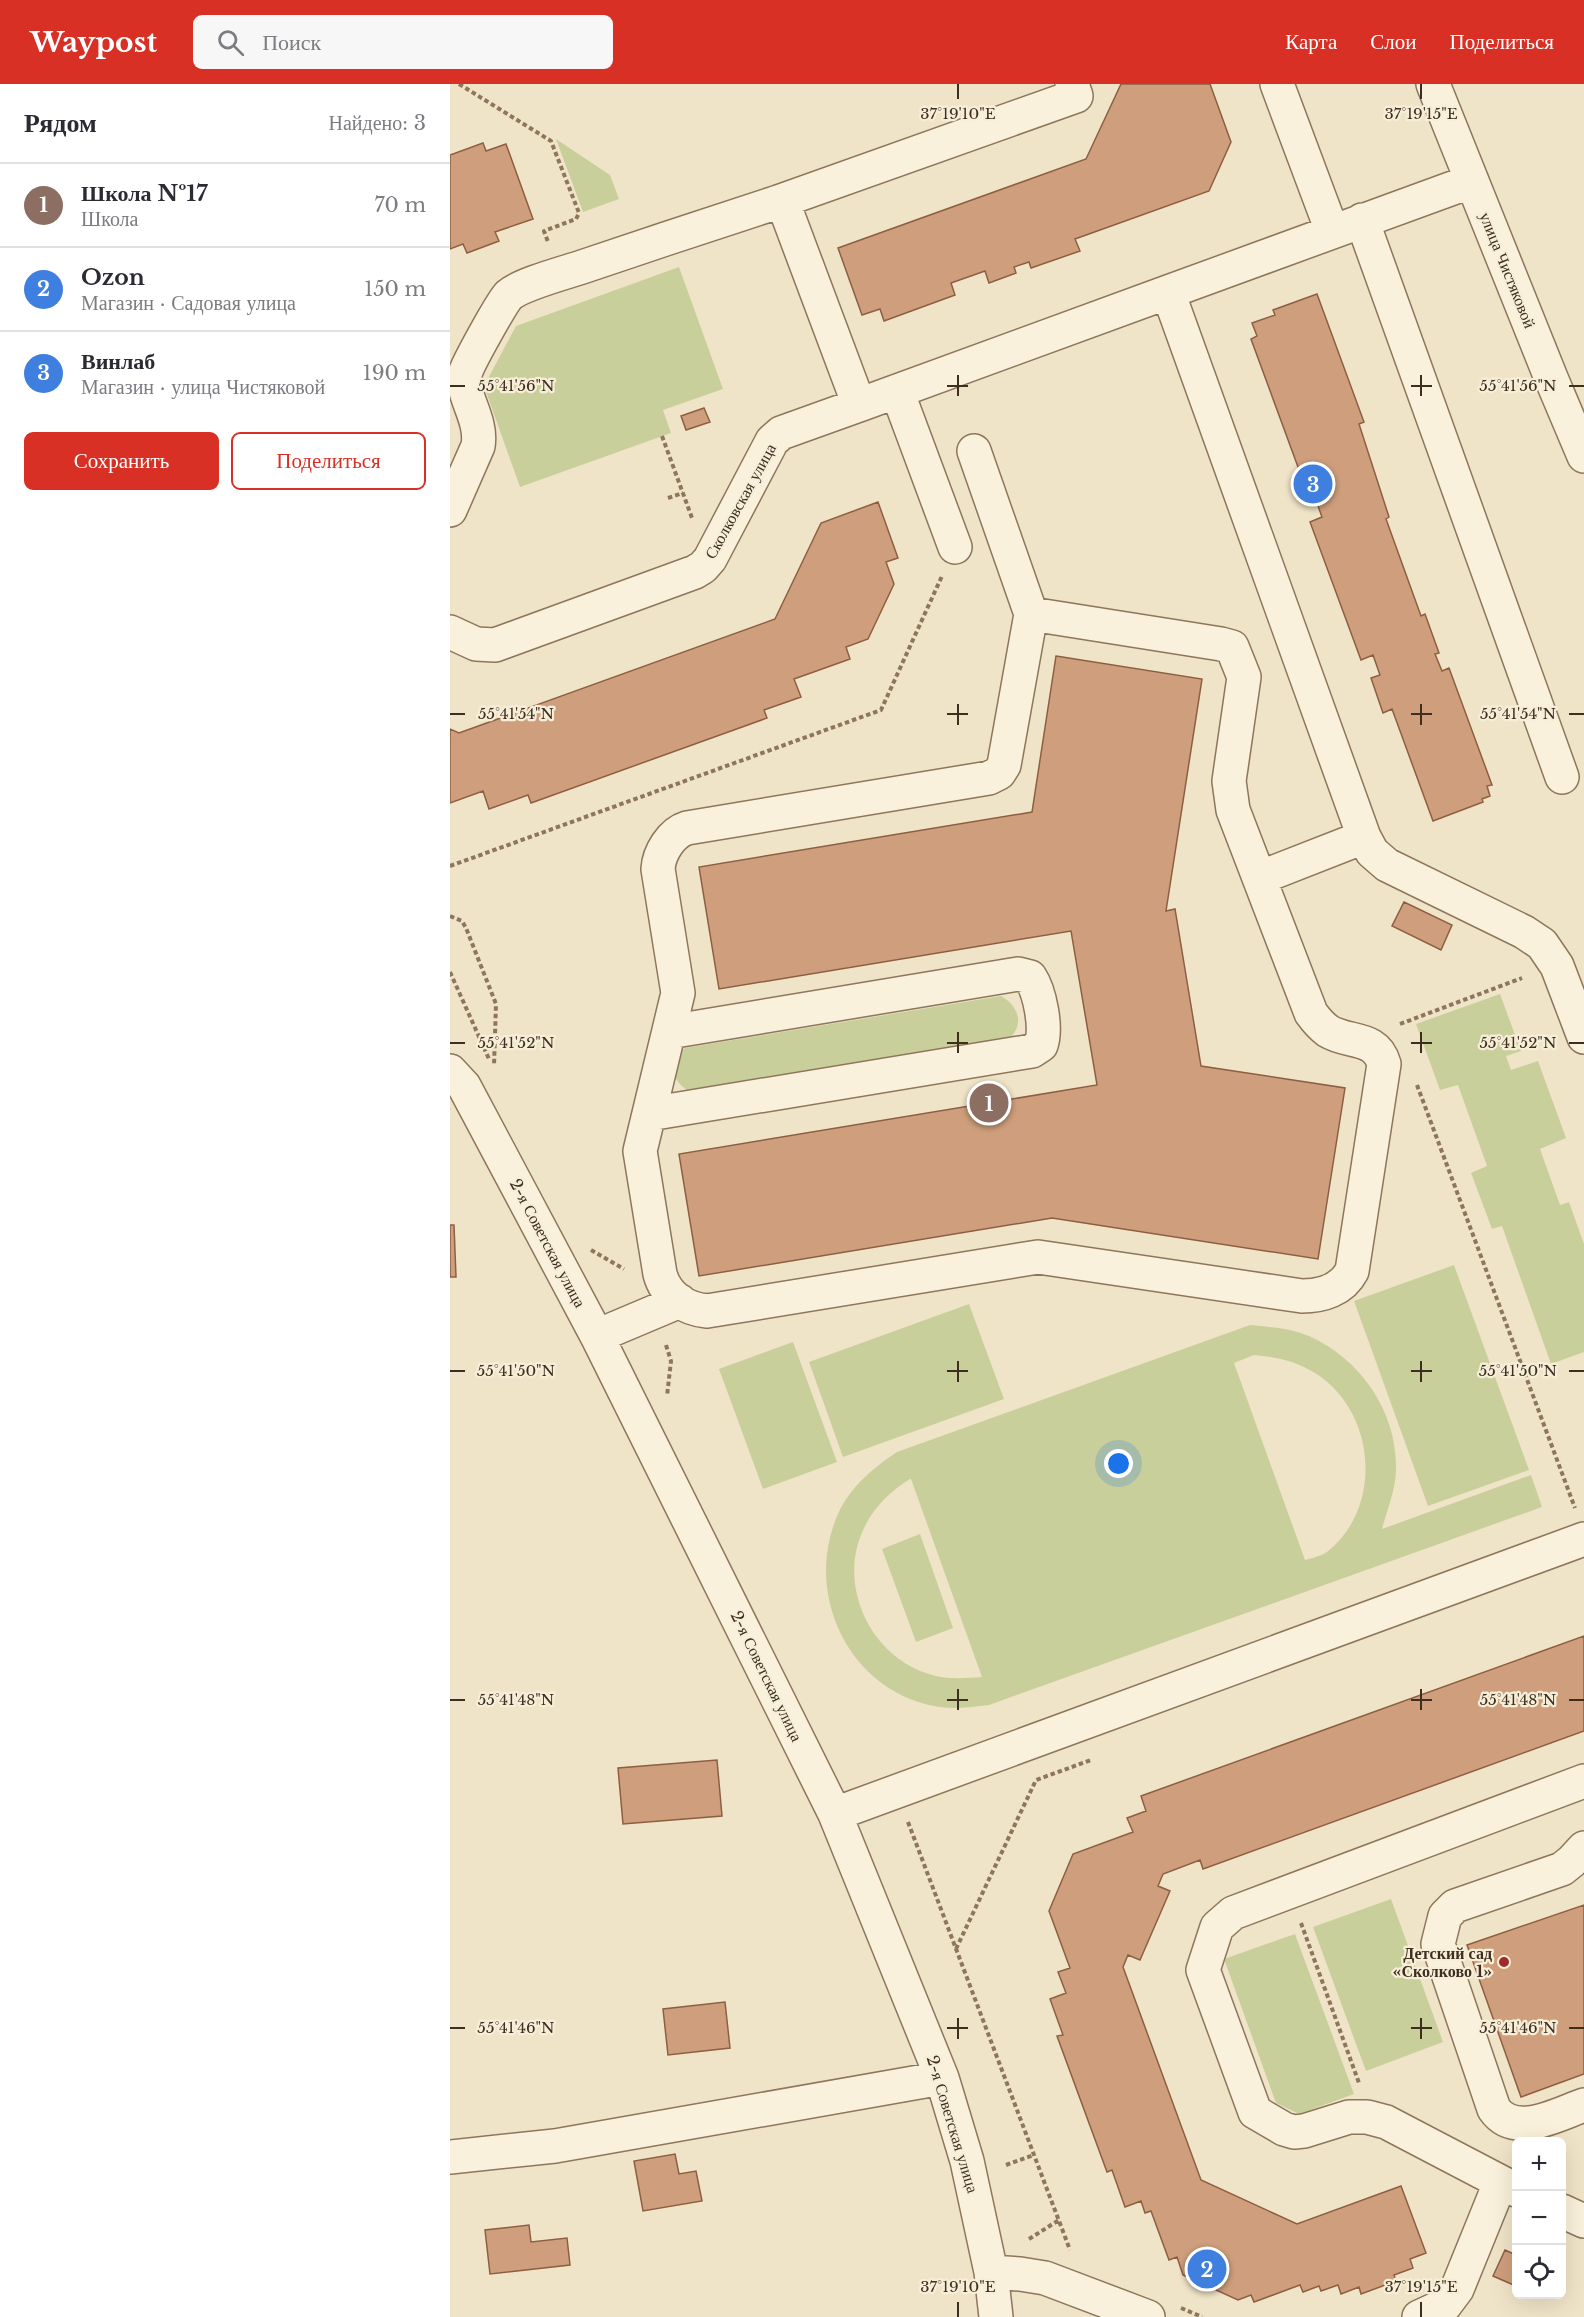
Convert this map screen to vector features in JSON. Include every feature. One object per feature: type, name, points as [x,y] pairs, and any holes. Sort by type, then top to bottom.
[{"type":"street","points":[[450,510],[478,446],[480,435],[479,425],[466,390],[466,371],[509,295],[560,274],[778,202],[1076,96],[1072,84]]},
{"type":"street","points":[[1278,84],[1332,231]]},
{"type":"street","name":"улица Чистяковой","points":[[1433,84],[1584,456]]},
{"type":"street","name":"Сколковская улица","points":[[450,632],[476,644],[495,645],[695,572],[708,561],[772,441],[782,434],[1472,181]]},
{"type":"street","points":[[778,202],[788,213],[859,405]]},
{"type":"street","points":[[1362,220],[1562,777]]},
{"type":"street","points":[[1168,292],[1364,837],[1372,852],[1387,865],[1524,932],[1542,944],[1557,966],[1584,1037]]},
{"type":"street","points":[[897,391],[955,547]]},
{"type":"street","points":[[974,451],[1031,614],[1004,765],[999,773],[989,778],[687,828],[678,831],[660,858],[658,869],[677,983],[677,1002],[641,1142],[640,1160],[660,1274],[667,1289],[685,1306],[707,1311],[1038,1257],[1302,1296],[1312,1296],[1338,1288],[1347,1281],[1352,1271],[1384,1064],[1381,1054],[1374,1046],[1329,1032],[1311,1013],[1229,795],[1244,677],[1237,656],[1232,648],[1221,644],[1031,614]]},
{"type":"street","points":[[1259,878],[1364,837]]},
{"type":"street","points":[[649,1114],[1032,1051],[1041,1046],[1045,1035],[1037,987],[1030,977],[1018,975],[669,1032]]},
{"type":"street","name":"2-я Советская улица","points":[[450,1071],[464,1086],[597,1336],[835,1814],[942,2078],[968,2161],[991,2272],[996,2317]]},
{"type":"street","points":[[597,1336],[680,1301]]},
{"type":"street","points":[[835,1814],[1580,1525]]},
{"type":"street","points":[[1419,2317],[1445,2305],[1457,2289],[1508,2186],[1386,2122],[1366,2117],[1349,2117],[1294,2132],[1284,2129],[1255,2112],[1205,1981],[1203,1970],[1205,1960],[1217,1927],[1233,1913],[1584,1781]]},
{"type":"street","points":[[1584,1848],[1572,1862],[1562,1869],[1455,1906],[1445,1916],[1438,1944],[1494,2109],[1499,2116],[1525,2125],[1584,2105]]},
{"type":"street","points":[[450,2157],[555,2146],[942,2078]]},
{"type":"street","points":[[1566,2213],[1584,2221]]},
{"type":"street","points":[[991,2272],[1045,2278],[1159,2310]]},
{"type":"path","points":[[459,84],[547,137],[555,147],[579,213],[576,219],[544,231],[560,274]]},
{"type":"path","points":[[662,436],[708,561]]},
{"type":"path","points":[[668,498],[683,493]]},
{"type":"path","points":[[450,866],[881,710],[955,547]]},
{"type":"path","points":[[450,915],[462,921],[466,928],[494,997],[496,1012],[494,1070],[450,972]]},
{"type":"path","points":[[1396,1026],[1557,966]]},
{"type":"path","points":[[1416,1082],[1580,1525]]},
{"type":"path","points":[[957,1949],[1036,1780],[1092,1760]]},
{"type":"path","points":[[907,1818],[1072,2253]]},
{"type":"path","points":[[1289,1892],[1362,2093],[1366,2117]]},
{"type":"path","points":[[1006,2165],[1034,2155]]},
{"type":"path","points":[[1020,2245],[1059,2220]]},
{"type":"path","points":[[1159,2310],[1202,2317]]},
{"type":"green space","points":[[556,139],[610,175],[619,199],[583,212]]},
{"type":"green space","points":[[679,267],[723,389],[663,410],[671,433],[520,487],[484,386],[516,326]]},
{"type":"green space","points":[[1500,994],[1521,1051],[1506,1056],[1511,1070],[1538,1061],[1566,1138],[1540,1149],[1560,1205],[1569,1202],[1584,1244],[1584,1352],[1551,1364],[1502,1226],[1492,1229],[1471,1173],[1487,1166],[1458,1085],[1440,1090],[1416,1024]]},
{"type":"green space","points":[[1001,996],[1012,1005],[1018,1016],[1017,1028],[1008,1040],[692,1093],[680,1084],[674,1073],[675,1060],[685,1048]]},
{"type":"green space","points":[[1454,1265],[1529,1470],[1428,1506],[1354,1301]]},
{"type":"green space","points":[[969,1304],[1004,1399],[843,1457],[809,1362]]},
{"type":"green space","points":[[1250,1325],[1302,1333],[1328,1346],[1345,1359],[1373,1390],[1391,1429],[1395,1449],[1394,1486],[1382,1529],[1531,1475],[1542,1507],[989,1705],[948,1708],[904,1696],[878,1680],[857,1659],[841,1633],[830,1605],[826,1575],[829,1544],[838,1514],[849,1495],[863,1479],[897,1452]],"holes":[[[1254,1355],[1286,1360],[1315,1373],[1335,1390],[1351,1411],[1361,1434],[1365,1460],[1364,1486],[1358,1510],[1345,1533],[1327,1552],[1319,1556],[1305,1560],[1234,1363]],[[911,1479],[982,1677],[941,1677],[917,1669],[896,1657],[879,1639],[866,1619],[857,1596],[854,1572],[857,1548],[866,1524],[885,1498]]]},
{"type":"green space","points":[[793,1342],[837,1462],[763,1489],[719,1369]]},
{"type":"green space","points":[[920,1534],[953,1628],[916,1642],[882,1549]]},
{"type":"green space","points":[[1391,1899],[1443,2042],[1366,2071],[1313,1927]]},
{"type":"green space","points":[[1295,1934],[1354,2094],[1299,2114],[1276,2103],[1224,1959]]},
{"type":"building","points":[[1121,84],[1210,84],[1231,142],[1209,191],[1075,239],[1080,251],[1031,268],[1029,262],[1014,267],[1016,273],[989,283],[985,271],[951,283],[955,295],[884,321],[880,309],[862,315],[838,248],[1086,159]]},
{"type":"building","points":[[483,143],[486,151],[506,144],[533,219],[495,232],[499,241],[467,253],[463,244],[450,249],[450,155]]},
{"type":"building","points":[[1317,294],[1364,422],[1359,424],[1389,517],[1386,519],[1421,616],[1425,614],[1439,653],[1435,654],[1442,671],[1449,668],[1492,785],[1487,786],[1490,796],[1482,799],[1483,802],[1433,821],[1392,709],[1383,713],[1371,678],[1380,675],[1373,655],[1361,660],[1310,522],[1322,517],[1310,484],[1305,486],[1251,339],[1257,336],[1252,323],[1275,315],[1273,310]]},
{"type":"building","points":[[704,408],[710,422],[686,430],[681,416]]},
{"type":"building","points":[[878,502],[898,558],[886,562],[894,584],[868,639],[846,647],[850,659],[794,679],[801,697],[764,710],[767,718],[531,803],[528,795],[489,809],[483,791],[450,803],[450,729],[459,733],[775,619],[821,523]]},
{"type":"building","points":[[1056,656],[1202,679],[1166,911],[1175,909],[1201,1066],[1345,1088],[1318,1259],[1052,1218],[699,1276],[679,1154],[1097,1085],[1071,931],[719,989],[699,867],[1032,812]]},
{"type":"building","points":[[1404,902],[1452,925],[1441,950],[1392,926]]},
{"type":"building","points":[[450,1225],[454,1225],[456,1277],[450,1277]]},
{"type":"building","points":[[1584,1636],[1584,1731],[1203,1869],[1200,1860],[1163,1874],[1158,1886],[1170,1891],[1140,1960],[1128,1955],[1123,1967],[1201,2180],[1297,2224],[1401,2186],[1426,2253],[1410,2259],[1413,2268],[1394,2275],[1396,2281],[1361,2294],[1359,2287],[1341,2294],[1338,2285],[1321,2291],[1319,2286],[1303,2292],[1300,2285],[1254,2302],[1251,2295],[1238,2300],[1183,2275],[1177,2257],[1169,2260],[1151,2211],[1145,2213],[1141,2201],[1125,2207],[1112,2170],[1107,2172],[1057,2036],[1063,2035],[1050,1999],[1066,1993],[1058,1972],[1070,1968],[1049,1911],[1073,1854],[1133,1832],[1127,1818],[1146,1811],[1141,1796]]},
{"type":"building","points":[[717,1760],[722,1816],[623,1824],[618,1768]]},
{"type":"building","points":[[1584,1905],[1584,2074],[1521,2097],[1467,1945]]},
{"type":"building","points":[[725,2002],[730,2048],[668,2055],[663,2009]]},
{"type":"building","points":[[675,2154],[679,2174],[696,2171],[702,2201],[643,2211],[634,2161]]},
{"type":"building","points":[[529,2225],[531,2242],[567,2238],[570,2265],[490,2274],[485,2230]]},
{"type":"building","points":[[1505,2250],[1512,2253],[1512,2284],[1493,2276]]},
{"type":"place","name":"Винлаб","points":[[1313,484]]},
{"type":"place","name":"Школа №17","points":[[989,1103]]},
{"type":"place","name":"Детский сад «Сколково 1»","points":[[1504,1962]]},
{"type":"place","name":"Ozon","points":[[1207,2269]]}]
